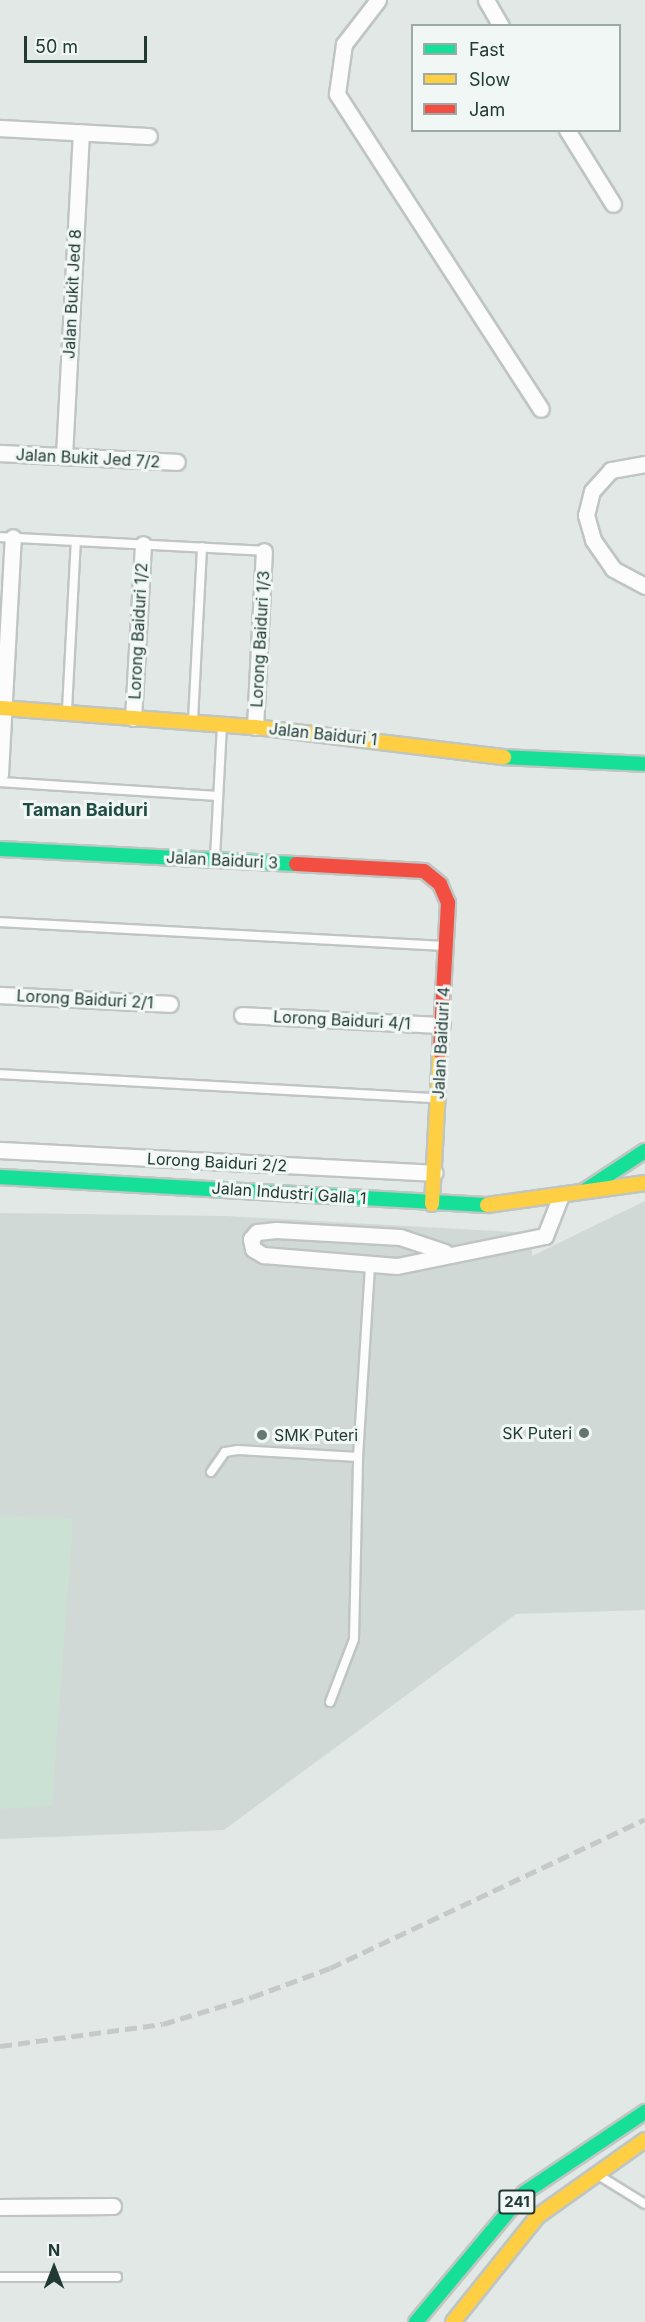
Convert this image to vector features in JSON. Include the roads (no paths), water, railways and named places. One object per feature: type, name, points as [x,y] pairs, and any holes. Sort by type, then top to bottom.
[{"type":"main road","name":"Jalan Baiduri 1","points":[[2,708],[255,727],[558,763],[645,764]]},
{"type":"main road","name":"Jalan Baiduri 3","points":[[0,849],[424,871],[440,884]]},
{"type":"main road","name":"Jalan Baiduri 4","points":[[432,1204],[448,903],[440,884]]},
{"type":"main road","points":[[578,1195],[645,1151]]},
{"type":"main road","name":"Jalan Industri Galla 1","points":[[0,1177],[483,1206],[560,1198],[645,1183]]},
{"type":"main road","name":"241","points":[[416,2322],[524,2193],[645,2112]]},
{"type":"main road","name":"241","points":[[453,2322],[538,2216],[645,2140]]},
{"type":"street","points":[[378,0],[344,44],[337,94],[541,409]]},
{"type":"street","points":[[486,0],[500,24]]},
{"type":"street","points":[[0,128],[149,136]]},
{"type":"street","name":"Jalan Bukit Jed 8","points":[[64,456],[81,132]]},
{"type":"street","points":[[568,132],[613,204]]},
{"type":"street","name":"Jalan Bukit Jed 7/2","points":[[0,453],[177,462]]},
{"type":"street","points":[[645,464],[611,470],[592,491],[586,515],[593,540],[613,569],[645,586]]},
{"type":"street","points":[[0,774],[6,537]]},
{"type":"street","name":"Lorong Baiduri 1/2","points":[[133,718],[143,544]]},
{"type":"street","name":"Lorong Baiduri 1/3","points":[[255,727],[264,551]]},
{"type":"street","name":"Lorong Baiduri 2/1","points":[[0,995],[170,1004]]},
{"type":"street","name":"Lorong Baiduri 4/1","points":[[242,1015],[442,1025]]},
{"type":"street","name":"Lorong Baiduri 2/2","points":[[0,1150],[434,1173]]},
{"type":"street","points":[[445,1252],[400,1237],[276,1230],[257,1232],[251,1239],[252,1249],[263,1255],[398,1266],[445,1252],[545,1236],[560,1198]]},
{"type":"street","points":[[0,2207],[113,2206]]},
{"type":"lane","points":[[6,537],[264,551]]},
{"type":"lane","points":[[67,713],[76,541]]},
{"type":"lane","points":[[193,723],[202,547]]},
{"type":"lane","points":[[215,860],[222,725]]},
{"type":"lane","points":[[0,782],[218,796]]},
{"type":"lane","points":[[0,922],[446,946]]},
{"type":"lane","points":[[0,1074],[438,1098]]},
{"type":"lane","points":[[330,1702],[354,1639],[357,1457],[370,1264]]},
{"type":"lane","points":[[211,1472],[225,1452],[238,1450],[357,1457]]},
{"type":"lane","points":[[597,2175],[645,2204]]},
{"type":"lane","points":[[0,2277],[117,2277]]},
{"type":"railway","points":[[0,2046],[163,2024],[252,1997],[330,1968],[645,1819]]},
{"type":"place","name":"SK Puteri","points":[[584,1433]]},
{"type":"place","name":"SMK Puteri","points":[[262,1435]]},
{"type":"district","name":"Taman Baiduri","points":[[85,810]]}]
